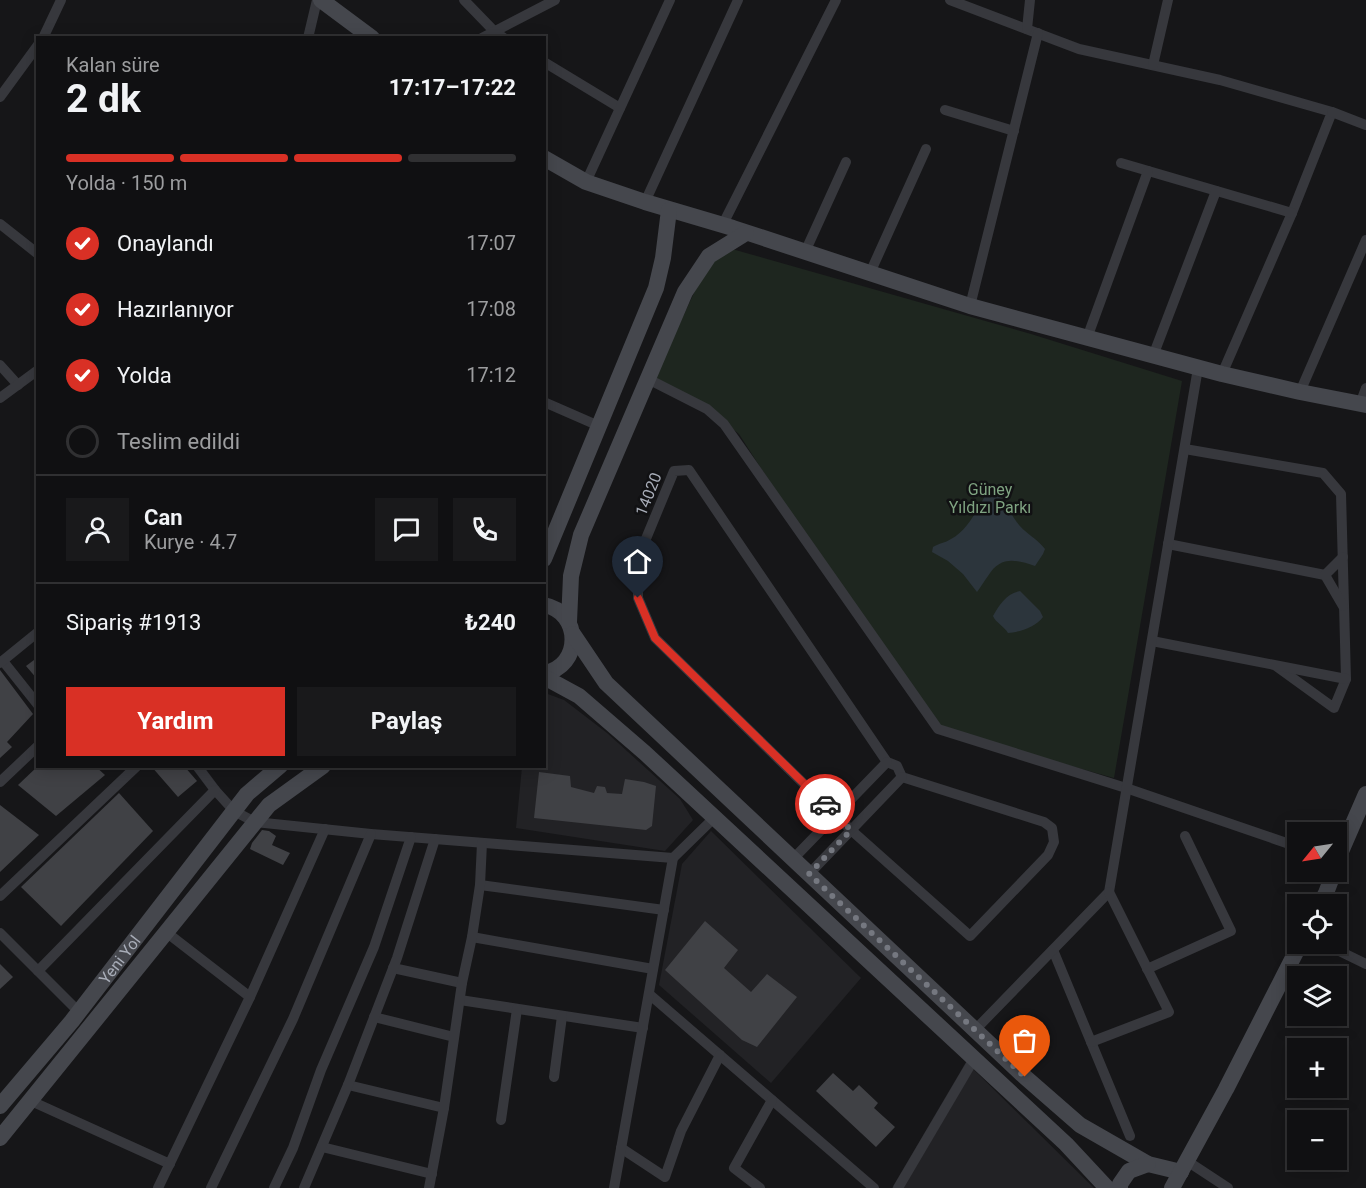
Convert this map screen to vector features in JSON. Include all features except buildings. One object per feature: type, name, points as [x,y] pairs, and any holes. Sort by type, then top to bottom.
[{"type":"main road","points":[[319,0],[369,36]]},
{"type":"main road","points":[[546,159],[586,182],[970,306],[1222,374],[1300,392],[1364,399]]},
{"type":"main road","points":[[546,554],[656,288],[663,258],[669,210]]},
{"type":"main road","points":[[546,674],[561,666],[569,657],[573,645],[571,576],[581,535],[685,292],[709,256],[746,233]]},
{"type":"main road","points":[[546,605],[561,612],[606,683],[1025,1077],[1080,1125],[1148,1164]]},
{"type":"main road","points":[[546,676],[579,696],[645,753],[1066,1144],[1107,1188]]},
{"type":"main road","name":"Yeni Yol","points":[[0,1106],[79,1012],[247,794],[278,768]]},
{"type":"main road","points":[[0,1138],[269,805],[320,768]]},
{"type":"main road","points":[[1347,838],[1366,794]]},
{"type":"main road","points":[[1172,1188],[1295,954]]},
{"type":"main road","points":[[1120,1188],[1120,1184],[1129,1171],[1148,1164],[1184,1167]]},
{"type":"street","points":[[43,36],[61,0]]},
{"type":"street","points":[[309,36],[319,0]]},
{"type":"street","points":[[464,0],[501,36]]},
{"type":"street","points":[[485,36],[555,0]]},
{"type":"street","points":[[586,182],[670,0]]},
{"type":"street","points":[[645,202],[738,0]]},
{"type":"street","points":[[722,226],[836,0]]},
{"type":"street","points":[[950,0],[1080,49],[1220,80],[1332,112],[1366,125]]},
{"type":"street","points":[[970,306],[1014,131],[1032,31],[1030,0]]},
{"type":"street","points":[[1153,65],[1168,0]]},
{"type":"street","points":[[0,97],[36,47]]},
{"type":"street","points":[[546,63],[620,108]]},
{"type":"street","points":[[945,110],[1014,131]]},
{"type":"street","points":[[1222,374],[1292,213],[1332,112]]},
{"type":"street","points":[[870,273],[926,149]]},
{"type":"street","points":[[804,252],[846,162]]},
{"type":"street","points":[[1120,163],[1292,213]]},
{"type":"street","points":[[1087,338],[1148,171]]},
{"type":"street","points":[[1154,356],[1216,191]]},
{"type":"street","points":[[0,224],[36,252]]},
{"type":"street","points":[[1300,392],[1366,240]]},
{"type":"street","points":[[0,365],[18,384]]},
{"type":"street","points":[[975,1030],[1108,892],[1198,368]]},
{"type":"street","points":[[0,398],[36,371]]},
{"type":"street","points":[[648,379],[707,409],[724,424],[938,729],[1126,788],[1287,843]]},
{"type":"street","points":[[546,403],[599,426]]},
{"type":"street","points":[[1185,449],[1323,473],[1341,494],[1346,679],[1334,708],[1276,666]]},
{"type":"street","name":"14020","points":[[836,814],[655,638],[638,598],[638,558],[674,471],[689,471],[887,762]]},
{"type":"street","points":[[1168,544],[1325,575],[1345,608]]},
{"type":"street","points":[[1325,575],[1343,556]]},
{"type":"street","points":[[36,634],[2,662],[36,703]]},
{"type":"street","points":[[1152,641],[1346,679]]},
{"type":"street","points":[[0,782],[36,748]]},
{"type":"street","points":[[793,859],[836,814],[887,762],[897,766],[902,777],[1044,822],[1052,828],[1054,842],[1048,855],[970,936],[836,814]]},
{"type":"street","points":[[0,896],[135,768]]},
{"type":"street","points":[[198,768],[234,811],[255,822],[371,834],[673,858]]},
{"type":"street","points":[[809,874],[902,777]]},
{"type":"street","points":[[38,971],[215,790]]},
{"type":"street","points":[[614,1188],[673,858],[714,818]]},
{"type":"street","points":[[158,1188],[250,997],[325,830]]},
{"type":"street","points":[[211,1188],[293,1019],[371,834]]},
{"type":"street","points":[[1147,969],[1231,931],[1185,836]]},
{"type":"street","points":[[274,1188],[293,1148],[321,1070],[374,947],[411,837]]},
{"type":"street","points":[[304,1188],[348,1085],[393,968],[435,839]]},
{"type":"street","points":[[429,1188],[480,885],[482,843]]},
{"type":"street","points":[[480,885],[664,910]]},
{"type":"street","points":[[1091,1042],[1169,1011],[1108,892]]},
{"type":"street","points":[[166,932],[250,997]]},
{"type":"street","points":[[0,933],[79,1012]]},
{"type":"street","points":[[472,937],[653,969]]},
{"type":"street","points":[[1053,950],[1130,1136]]},
{"type":"street","points":[[1346,954],[1366,964]]},
{"type":"street","points":[[393,968],[462,983]]},
{"type":"street","points":[[649,994],[874,1188]]},
{"type":"street","points":[[460,1000],[643,1028]]},
{"type":"street","points":[[501,1120],[517,1009]]},
{"type":"street","points":[[554,1077],[562,1016]]},
{"type":"street","points":[[374,1017],[454,1037]]},
{"type":"street","points":[[621,1148],[664,1177],[681,1131],[720,1055]]},
{"type":"street","points":[[898,1188],[974,1059]]},
{"type":"street","points":[[348,1085],[444,1108]]},
{"type":"street","points":[[760,1188],[734,1168],[772,1100]]},
{"type":"street","points":[[31,1101],[170,1164]]},
{"type":"street","points":[[322,1147],[432,1174]]},
{"type":"street","points":[[1184,1167],[1228,1188]]},
{"type":"shaded area","points":[[985,496],[1000,496],[1019,525],[1045,549],[1035,566],[1015,561],[998,565],[977,592],[963,574],[948,561],[932,552],[933,547],[962,531]]},
{"type":"shaded area","points":[[1020,591],[1043,617],[1036,624],[1008,633],[993,616],[1007,597]]},
{"type":"shaded area","points":[[546,693],[564,700],[607,733],[680,799],[693,820],[665,851],[516,828],[522,768],[546,768]]},
{"type":"shaded area","points":[[711,831],[861,978],[771,1083],[659,985],[682,864]]},
{"type":"shaded area","points":[[966,1062],[1094,1188],[892,1188]]},
{"type":"green space","name":"Güney Yıldızı Parkı","points":[[732,249],[1031,334],[1182,381],[1114,778],[938,729],[832,579],[739,434],[702,404],[648,379],[680,323],[707,265]]},
{"type":"way so far","points":[[825,804],[851,830],[809,874],[1025,1077]]},
{"type":"route","points":[[638,598],[655,638],[825,804]]}]
